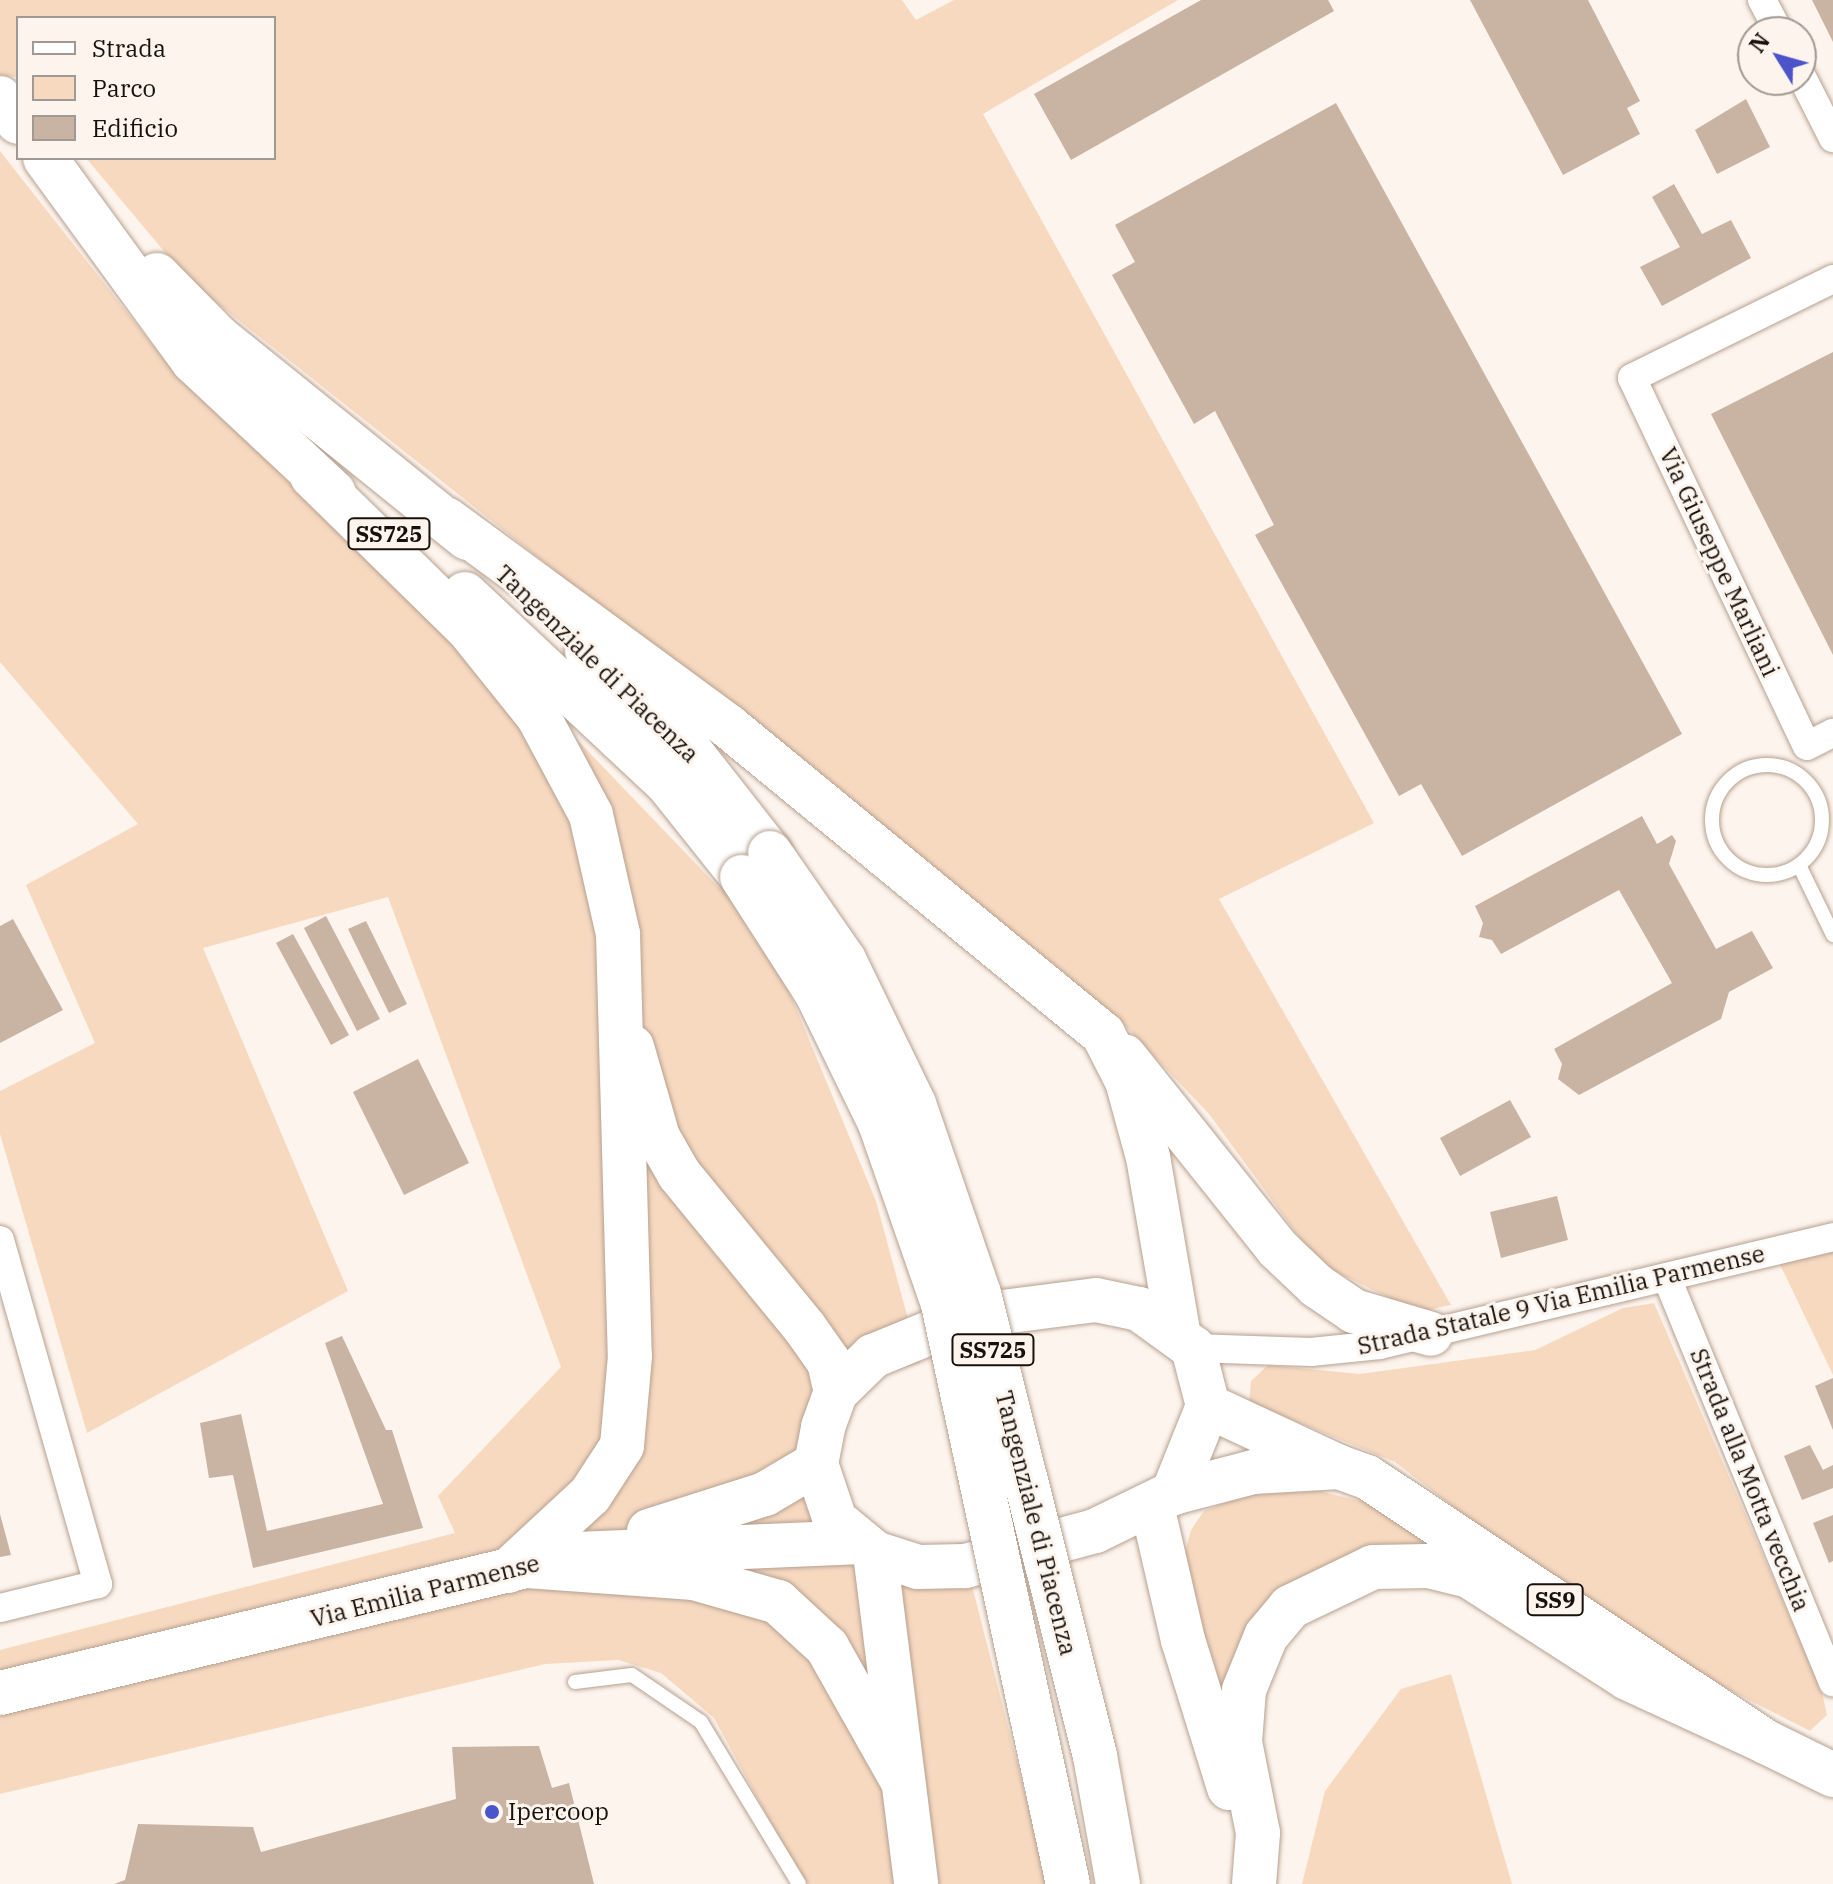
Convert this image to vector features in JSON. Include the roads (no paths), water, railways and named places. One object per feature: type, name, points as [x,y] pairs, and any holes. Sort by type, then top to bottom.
[{"type":"main road","points":[[0,98],[16,119]]},
{"type":"main road","name":"Tangenziale di Piacenza","points":[[51,166],[218,337],[446,519],[687,747],[756,865],[880,1123],[943,1304],[1068,1884]]},
{"type":"main road","name":"Tangenziale di Piacenza","points":[[51,166],[193,361],[312,476],[540,657],[668,784],[756,865],[844,960],[914,1104],[979,1294],[1095,1756],[1118,1884]]},
{"type":"main road","points":[[312,476],[469,630],[538,716],[591,815],[618,934],[621,1006],[618,1109],[630,1356],[622,1446],[590,1495],[518,1568]]},
{"type":"main road","points":[[446,519],[729,727],[1103,1034],[1317,1286],[1354,1311],[1431,1334]]},
{"type":"main road","points":[[621,1006],[658,1137],[679,1174],[813,1340],[836,1392],[816,1464],[835,1520],[866,1548],[918,1567],[1010,1558],[1163,1499],[1253,1472],[1339,1467]]},
{"type":"main road","points":[[1103,1034],[1127,1081],[1148,1157],[1185,1339],[1208,1406],[1163,1499],[1252,1884]]},
{"type":"main road","name":"Strada Statale 9 Via Emilia Parmense","points":[[836,1392],[873,1356],[971,1316],[1096,1300],[1139,1309],[1185,1339]]},
{"type":"main road","points":[[1208,1406],[1339,1467]]},
{"type":"main road","points":[[575,1554],[765,1494],[816,1464]]},
{"type":"main road","name":"SS9","points":[[1339,1467],[1398,1496],[1766,1742],[1833,1775]]},
{"type":"main road","points":[[866,1548],[916,1884]]},
{"type":"main road","name":"Via Emilia Parmense","points":[[0,1693],[575,1554],[866,1548]]},
{"type":"main road","points":[[1252,1884],[1258,1833],[1240,1742],[1244,1690],[1266,1636],[1290,1607],[1373,1567],[1428,1566],[1469,1576],[1627,1678],[1766,1742]]},
{"type":"main road","points":[[518,1568],[694,1578],[778,1602],[827,1647],[903,1782]]},
{"type":"street","points":[[1812,96],[1833,138]]},
{"type":"street","name":"Via Giuseppe Marliani","points":[[1833,279],[1632,378],[1807,746],[1833,733]]},
{"type":"street","name":"Strada Statale 9 Via Emilia Parmense","points":[[1185,1339],[1311,1352],[1431,1334],[1833,1237]]},
{"type":"street","points":[[0,1240],[98,1584],[0,1608]]},
{"type":"street","name":"Strada alla Motta vecchia","points":[[1667,1278],[1833,1682]]},
{"type":"lane","points":[[1822,825],[1799,865],[1764,875],[1730,861],[1713,828],[1720,792],[1748,769],[1784,768],[1814,790],[1822,825],[1833,841]]},
{"type":"lane","points":[[1799,865],[1833,935]]},
{"type":"lane","points":[[575,1682],[632,1675],[701,1722],[799,1884]]},
{"type":"place","name":"Ipercoop","points":[[492,1812]]}]
